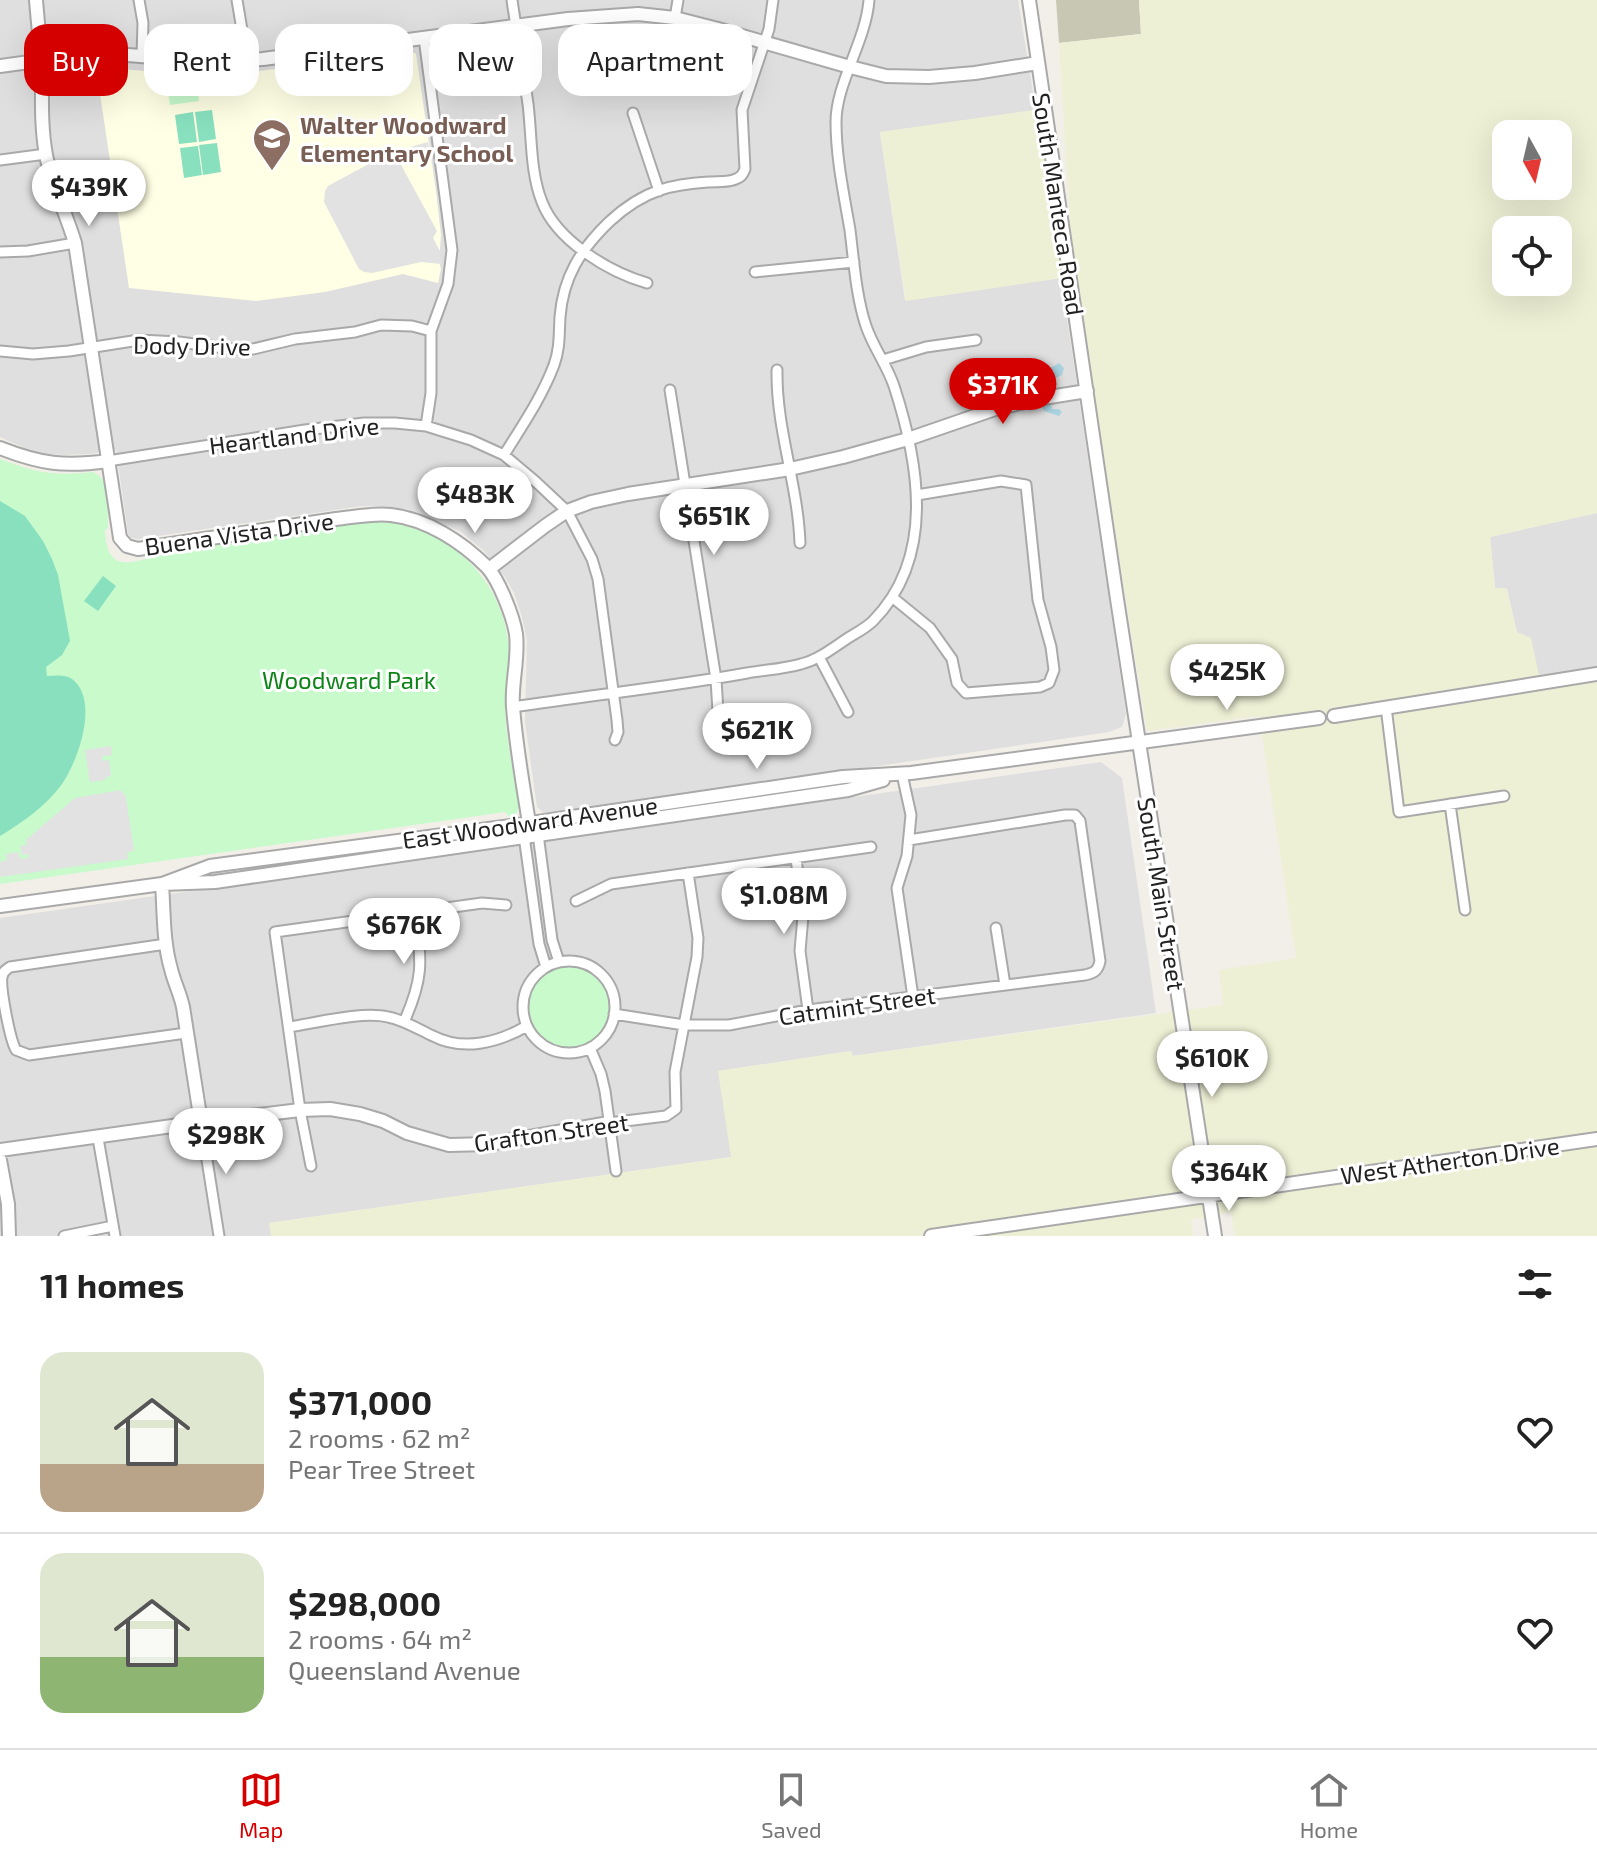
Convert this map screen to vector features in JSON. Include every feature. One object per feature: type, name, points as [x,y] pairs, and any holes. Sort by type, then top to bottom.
[{"type":"street","name":"Buena Vista Drive","points":[[36,0],[38,24]]},
{"type":"street","points":[[128,56],[142,56],[144,40],[139,0]]},
{"type":"street","points":[[237,0],[241,24]]},
{"type":"street","points":[[512,0],[516,24]]},
{"type":"street","points":[[675,18],[678,0]]},
{"type":"street","points":[[504,455],[555,365],[562,304],[574,265],[583,251],[613,219],[642,199],[659,191],[724,181],[742,175],[745,169],[742,110],[769,29],[773,0]]},
{"type":"street","points":[[513,707],[800,665],[819,657],[872,623],[892,597],[904,573],[916,531],[917,495],[908,439],[893,383],[866,327],[854,262],[836,120],[839,99],[869,0]]},
{"type":"street","name":"South Manteca Road","points":[[1029,0],[1139,741]]},
{"type":"street","points":[[539,24],[638,14],[675,18],[886,76],[975,73],[1038,63]]},
{"type":"street","points":[[259,59],[429,37]]},
{"type":"street","points":[[424,38],[452,250],[448,284],[431,331],[431,393],[426,426]]},
{"type":"street","points":[[0,66],[24,63]]},
{"type":"street","name":"Buena Vista Drive","points":[[42,96],[46,154],[75,243],[120,538],[124,544],[138,549],[336,519],[390,515],[438,530],[489,569],[508,607],[515,630],[517,663],[513,707],[531,835],[559,962]]},
{"type":"street","points":[[527,96],[536,183],[541,202],[557,227],[583,251],[625,277],[647,283]]},
{"type":"street","points":[[633,113],[659,191]]},
{"type":"street","points":[[0,160],[46,154]]},
{"type":"street","points":[[0,252],[75,243]]},
{"type":"street","points":[[755,272],[854,262]]},
{"type":"street","name":"Dody Drive","points":[[0,351],[33,354],[139,340],[253,349],[381,325],[412,326],[431,331]]},
{"type":"street","points":[[883,360],[926,347],[976,340]]},
{"type":"street","points":[[777,370],[777,399],[798,505],[800,543]]},
{"type":"street","points":[[670,390],[716,679],[719,728]]},
{"type":"street","points":[[489,569],[567,511],[609,497],[790,469],[908,439],[995,409],[1087,391]]},
{"type":"street","name":"Heartland Drive","points":[[0,448],[43,463],[82,464],[305,430],[364,423],[395,423],[426,426],[471,440],[504,455],[567,511],[592,559],[598,579],[617,720],[615,740]]},
{"type":"street","points":[[892,597],[930,628],[952,659],[957,683],[966,693],[1040,687],[1049,683],[1054,670],[1038,600],[1026,485],[1001,481],[917,495]]},
{"type":"street","points":[[819,657],[848,712]]},
{"type":"street","points":[[1319,718],[1597,674]]},
{"type":"street","points":[[1386,707],[1399,812],[1504,796]]},
{"type":"street","name":"East Woodward Avenue","points":[[162,884],[210,866],[843,777],[902,774],[1319,718]]},
{"type":"street","name":"South Main Street","points":[[1139,741],[1215,1236]]},
{"type":"street","points":[[902,774],[911,815],[907,856],[897,888],[913,997]]},
{"type":"street","name":"East Woodward Avenue","points":[[0,906],[162,884],[215,882],[357,863],[848,790],[902,774]]},
{"type":"street","points":[[1450,804],[1465,910]]},
{"type":"street","name":"Catmint Street","points":[[614,1014],[684,1025],[729,1025],[808,1010],[1085,975],[1094,973],[1098,968],[1100,961],[1080,821],[1075,815],[909,840]]},
{"type":"street","name":"Buena Vista Drive","points":[[531,835],[539,944],[546,967]]},
{"type":"street","points":[[576,901],[611,884],[871,847]]},
{"type":"street","points":[[796,858],[803,916],[800,951],[808,1010]]},
{"type":"street","points":[[684,1025],[698,938],[688,873]]},
{"type":"street","points":[[162,884],[166,944],[179,990],[219,1236]]},
{"type":"street","points":[[311,1166],[275,932],[482,903],[506,905]]},
{"type":"street","points":[[404,1022],[420,980],[415,912]]},
{"type":"street","points":[[996,928],[1005,985]]},
{"type":"street","points":[[166,944],[6,969],[2,986],[11,1041],[16,1050],[29,1055],[186,1033]]},
{"type":"street","points":[[559,962],[587,964],[598,971],[614,996],[614,1014],[607,1032],[590,1048],[573,1053],[552,1049],[540,1042],[527,1026],[523,1012],[527,988],[541,970],[559,962]]},
{"type":"street","points":[[289,1027],[385,1016],[436,1038],[470,1044],[507,1037],[527,1026]]},
{"type":"street","name":"Grafton Street","points":[[0,1150],[300,1110],[330,1109],[360,1114],[430,1140],[468,1146],[666,1116],[676,1109],[675,1072],[684,1025]]},
{"type":"street","points":[[590,1048],[603,1082],[616,1171]]},
{"type":"street","points":[[64,1236],[114,1231],[98,1138]]},
{"type":"street","name":"West Atherton Drive","points":[[931,1236],[1597,1139]]},
{"type":"street","points":[[0,1160],[8,1204],[9,1236]]},
{"type":"shaded area","points":[[0,0],[1018,0],[1036,110],[880,133],[905,300],[1061,278],[1126,714],[1122,727],[1109,732],[546,815],[537,807],[525,722],[527,641],[522,617],[505,577],[484,551],[461,532],[412,510],[362,506],[131,538],[116,450],[89,454],[46,454],[0,437]]},
{"type":"shaded area","points":[[1056,0],[1139,0],[1141,34],[1059,43]]},
{"type":"shaded area","points":[[1139,0],[1597,0],[1597,513],[1490,537],[1495,588],[1506,588],[1517,632],[1531,638],[1539,675],[1597,668],[1597,1236],[1235,1236],[1231,1212],[1191,1220],[1193,1236],[271,1236],[269,1223],[731,1157],[718,1071],[851,1051],[853,1056],[1223,1005],[1219,970],[1296,958],[1259,716],[1147,731],[1073,271],[1059,43],[1141,34]]},
{"type":"shaded area","name":"Walter Woodward Elementary School","points":[[413,52],[416,54],[441,235],[438,283],[403,274],[325,292],[256,301],[129,288],[100,96],[128,96],[128,70],[144,71],[144,96],[259,96],[259,71],[275,69],[275,96],[413,96]]},
{"type":"shaded area","points":[[1041,109],[1065,271],[1061,278],[906,301],[880,132]]},
{"type":"shaded area","points":[[428,142],[430,153],[400,163],[437,231],[433,238],[440,251],[441,264],[421,262],[364,272],[359,269],[324,202],[325,191],[328,186],[389,153]]},
{"type":"shaded area","points":[[1597,513],[1597,668],[1539,675],[1517,632],[1507,589],[1495,588],[1490,537]]},
{"type":"shaded area","points":[[111,746],[112,755],[102,758],[103,761],[109,760],[111,776],[90,782],[85,750]]},
{"type":"shaded area","points":[[1101,762],[1122,778],[1156,1013],[852,1056],[851,1051],[719,1071],[732,1157],[270,1223],[271,1236],[0,1236],[0,918]]},
{"type":"shaded area","points":[[121,790],[126,797],[134,851],[127,852],[128,859],[0,877],[0,862],[7,860],[6,854],[18,852],[20,859],[28,858],[29,854],[22,855],[20,846],[27,845],[26,840],[75,798]]},
{"type":"green space","points":[[169,96],[198,96],[199,101],[170,105]]},
{"type":"green space","points":[[212,110],[216,139],[199,142],[195,112]]},
{"type":"green space","points":[[193,112],[197,142],[179,144],[175,115]]},
{"type":"green space","points":[[217,143],[221,172],[203,175],[199,145]]},
{"type":"green space","points":[[198,146],[202,175],[184,178],[180,148]]},
{"type":"green space","name":"Woodward Park","points":[[0,459],[46,472],[93,472],[99,476],[106,497],[106,542],[109,552],[118,561],[133,562],[185,552],[185,549],[366,522],[393,523],[418,530],[456,550],[485,581],[504,619],[509,649],[505,716],[519,807],[515,816],[509,817],[505,812],[0,884]]},
{"type":"green space","points":[[0,501],[25,516],[52,559],[58,575],[70,641],[62,655],[46,667],[47,676],[72,679],[80,689],[85,715],[80,746],[62,784],[34,813],[0,836]]},
{"type":"green space","points":[[103,576],[116,586],[98,611],[84,601]]},
{"type":"green space","points":[[568,965],[584,968],[598,977],[607,991],[610,1007],[607,1023],[598,1037],[584,1046],[568,1049],[552,1046],[538,1037],[529,1023],[526,1007],[529,991],[538,977],[552,968]]},
{"type":"water","points":[[1059,363],[1064,368],[1062,375],[1047,385],[1052,409],[1062,412],[1059,416],[1044,411],[1038,385],[1042,371]]},
{"type":"place","name":"Walter Woodward Elementary School","points":[[272,172]]}]
